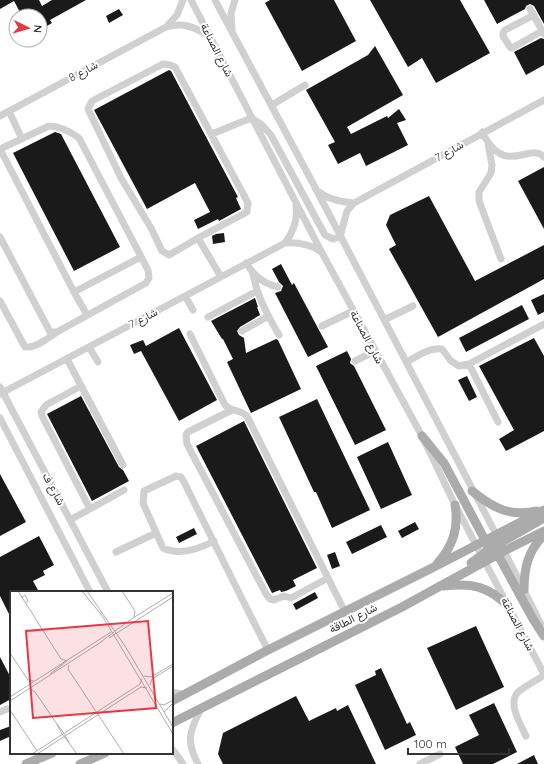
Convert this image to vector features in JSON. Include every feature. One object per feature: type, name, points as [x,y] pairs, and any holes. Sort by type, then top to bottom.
[{"type":"main road","points":[[422,436],[444,463],[544,636]]},
{"type":"main road","points":[[472,491],[494,507],[506,512],[519,513],[544,510]]},
{"type":"main road","points":[[434,567],[445,554],[453,539],[456,528],[456,505]]},
{"type":"main road","name":"شارع الطاقة","points":[[492,546],[544,510]]},
{"type":"main road","points":[[402,607],[428,587],[484,559],[492,546],[544,518]]},
{"type":"main road","name":"شارع الطاقة","points":[[173,701],[268,650],[434,567],[492,546],[544,531]]},
{"type":"main road","points":[[524,590],[525,566],[529,554],[536,543],[544,535]]},
{"type":"main road","name":"شارع الطاقة","points":[[173,723],[402,607],[439,587],[484,559]]},
{"type":"main road","points":[[439,587],[469,585],[480,587],[500,598],[508,606]]},
{"type":"main road","points":[[26,764],[50,754]]},
{"type":"main road","points":[[80,764],[103,754]]},
{"type":"street","name":"شارع 8","points":[[166,27],[177,15],[183,0]]},
{"type":"street","name":"شارع الصناعة","points":[[191,0],[321,251],[374,351],[422,436],[456,505],[492,546],[524,590],[544,631]]},
{"type":"street","name":"شارع الصناعة","points":[[215,0],[272,105],[472,491],[492,546]]},
{"type":"street","points":[[233,34],[231,13],[236,0]]},
{"type":"street","points":[[532,12],[543,33],[512,48],[510,48],[504,36],[504,31],[532,12]]},
{"type":"street","name":"شارع 8","points":[[0,116],[166,27],[178,24],[190,26],[211,38]]},
{"type":"street","points":[[163,64],[175,67],[248,204],[247,212],[198,238],[169,255],[162,251],[151,228],[121,178],[88,109],[92,101],[163,64]]},
{"type":"street","points":[[272,105],[305,84]]},
{"type":"street","name":"شارع 7","points":[[354,203],[482,132],[544,100]]},
{"type":"street","points":[[9,111],[22,139]]},
{"type":"street","points":[[212,134],[251,118],[262,125],[271,135],[325,235],[333,239],[340,237],[347,211],[354,203]]},
{"type":"street","points":[[0,301],[25,347],[29,348],[146,283],[149,278],[148,270],[79,138],[71,132],[57,126],[49,126],[0,149],[87,315]]},
{"type":"street","points":[[482,132],[488,144],[492,166],[491,173],[479,192],[479,201],[501,259]]},
{"type":"street","points":[[488,144],[504,157],[516,157],[535,153],[541,154],[544,157]]},
{"type":"street","points":[[317,191],[325,197],[354,203]]},
{"type":"street","points":[[285,243],[295,226],[297,217],[297,207],[294,198]]},
{"type":"street","points":[[0,237],[50,332],[57,332]]},
{"type":"street","points":[[198,238],[221,277]]},
{"type":"street","points":[[285,243],[293,242],[307,244],[321,251]]},
{"type":"street","name":"شارع 7","points":[[1,391],[67,359],[285,243]]},
{"type":"street","points":[[74,292],[141,257]]},
{"type":"street","points":[[246,264],[253,274],[269,285],[278,287]]},
{"type":"street","points":[[253,274],[257,291],[267,315],[279,335]]},
{"type":"street","points":[[208,318],[257,291]]},
{"type":"street","points":[[185,296],[193,310]]},
{"type":"street","points":[[384,320],[413,306]]},
{"type":"street","points":[[322,326],[353,311]]},
{"type":"street","points":[[242,331],[265,318],[267,315]]},
{"type":"street","points":[[406,362],[437,348],[442,349],[452,361],[459,366],[469,364],[544,324]]},
{"type":"street","points":[[190,334],[225,405],[232,410],[240,411],[247,416],[345,612]]},
{"type":"street","points":[[89,347],[98,362]]},
{"type":"street","points":[[355,361],[374,351]]},
{"type":"street","points":[[67,359],[123,465]]},
{"type":"street","points":[[469,364],[498,422]]},
{"type":"street","points":[[81,386],[46,405],[43,408],[42,416],[90,509]]},
{"type":"street","name":"شارع ف","points":[[1,391],[107,591]]},
{"type":"street","points":[[232,410],[188,432],[186,435],[187,444],[266,594],[270,599],[274,600],[284,596],[291,598],[328,578]]},
{"type":"street","name":"شارع ف","points":[[0,418],[88,591]]},
{"type":"street","points":[[214,541],[193,550],[168,550],[163,548],[144,503],[144,491],[176,476],[181,477],[214,541],[268,650]]},
{"type":"street","points":[[70,520],[124,490]]},
{"type":"street","points":[[116,552],[156,533]]},
{"type":"street","name":"شارع الصناعة","points":[[492,546],[484,559],[544,675]]},
{"type":"street","points":[[526,736],[515,710],[514,701],[517,693],[544,675]]},
{"type":"street","points":[[173,692],[185,695]]},
{"type":"street","points":[[198,764],[192,751],[190,731],[201,709]]},
{"type":"street","points":[[173,750],[183,764]]},
{"type":"street","points":[[420,764],[440,754]]},
{"type":"building","points":[[0,0],[39,0],[42,6],[52,0],[86,0],[50,20],[52,23],[48,25],[48,8],[18,8],[14,1],[0,9]]},
{"type":"building","points":[[270,0],[334,0],[356,41],[302,71],[265,3]]},
{"type":"building","points":[[370,0],[460,0],[490,53],[436,83],[422,58],[408,67]]},
{"type":"building","points":[[484,0],[544,0],[544,24],[534,6],[530,4],[526,6],[525,9],[497,24]]},
{"type":"building","points":[[119,9],[123,15],[109,23],[106,16]]},
{"type":"building","points":[[541,38],[544,39],[544,65],[526,75],[514,52]]},
{"type":"building","points":[[375,46],[403,95],[347,127],[351,134],[387,116],[388,118],[399,109],[406,120],[397,123],[408,145],[366,166],[360,153],[338,164],[328,145],[335,142],[306,90],[368,55]]},
{"type":"building","points":[[169,70],[171,71],[238,197],[236,198],[241,209],[219,221],[218,219],[198,229],[194,220],[210,212],[195,183],[147,209],[94,110]]},
{"type":"building","points":[[55,132],[61,134],[120,247],[74,271],[13,153]]},
{"type":"building","points":[[544,167],[544,229],[518,181]]},
{"type":"building","points":[[429,196],[475,281],[544,245],[544,279],[438,337],[389,249],[396,245],[386,225],[390,215]]},
{"type":"building","points":[[224,233],[225,242],[213,244],[212,236]]},
{"type":"building","points":[[281,264],[292,285],[294,283],[328,347],[308,357],[275,293],[281,291],[283,286],[272,269]]},
{"type":"building","points":[[544,294],[544,312],[538,315],[531,300]]},
{"type":"building","points":[[255,298],[260,315],[240,327],[237,331],[239,335],[244,338],[246,353],[276,339],[278,340],[301,389],[251,413],[227,362],[233,359],[223,339],[211,321]]},
{"type":"building","points":[[522,305],[529,319],[466,352],[459,338]]},
{"type":"building","points":[[179,328],[217,400],[179,421],[141,351],[134,354],[130,345],[143,340],[146,346]]},
{"type":"building","points":[[534,338],[544,356],[544,431],[506,451],[499,439],[514,430],[479,366]]},
{"type":"building","points":[[347,351],[351,359],[350,363],[354,366],[386,430],[355,445],[316,366]]},
{"type":"building","points":[[467,376],[477,397],[469,401],[458,380]]},
{"type":"building","points":[[81,396],[119,467],[123,470],[129,481],[92,501],[47,414]]},
{"type":"building","points":[[317,399],[370,510],[332,528],[279,417]]},
{"type":"building","points":[[244,421],[317,568],[293,580],[296,586],[286,591],[281,592],[280,590],[272,593],[196,446]]},
{"type":"building","points":[[388,442],[412,495],[381,509],[357,457]]},
{"type":"building","points":[[0,474],[26,522],[0,536]]},
{"type":"building","points":[[415,522],[419,529],[402,538],[398,531]]},
{"type":"building","points":[[381,525],[387,537],[352,554],[346,542]]},
{"type":"building","points":[[194,528],[197,534],[179,543],[176,537]]},
{"type":"building","points":[[39,536],[54,565],[43,571],[45,575],[33,581],[38,591],[10,591],[10,616],[0,596],[0,557]]},
{"type":"building","points":[[335,552],[340,566],[332,569],[327,555]]},
{"type":"building","points":[[315,592],[318,598],[296,610],[293,604]]},
{"type":"building","points":[[476,626],[504,687],[456,710],[427,648]]},
{"type":"building","points":[[0,657],[10,676],[10,700],[0,705]]},
{"type":"building","points":[[381,668],[407,724],[410,722],[416,735],[385,750],[355,685],[376,675],[375,671]]},
{"type":"building","points":[[296,696],[309,721],[336,708],[337,711],[348,705],[376,764],[223,764],[218,754],[223,733]]},
{"type":"building","points":[[494,703],[517,752],[493,764],[463,764],[455,747],[479,735],[469,715]]},
{"type":"building","points":[[10,726],[10,736],[0,741],[0,730]]},
{"type":"building","points":[[534,755],[538,764],[517,764]]}]
